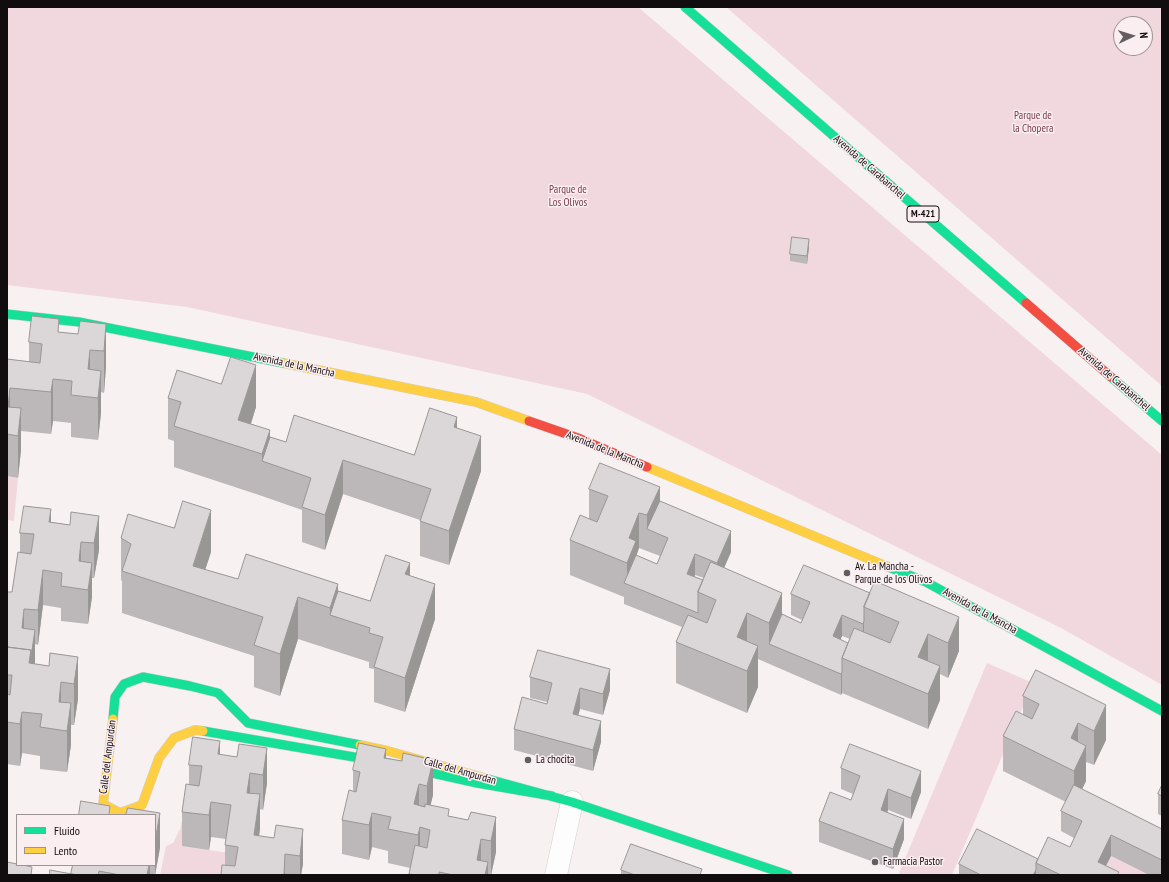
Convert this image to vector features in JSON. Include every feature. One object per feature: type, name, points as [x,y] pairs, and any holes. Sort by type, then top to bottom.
[{"type":"main road","name":"Avenida de Carabanchel","points":[[685,7],[1162,421]]},
{"type":"main road","name":"Avenida de la Mancha","points":[[7,314],[102,326],[476,402],[578,438],[852,553],[926,582],[1162,711]]},
{"type":"main road","name":"Calle del Ampurdan","points":[[562,799],[477,783],[383,762],[195,730],[174,738],[159,758],[142,805],[120,813],[103,804],[115,697],[124,684],[143,677],[218,693],[248,722],[388,751],[562,799],[788,875]]},
{"type":"street","points":[[556,875],[562,799]]},
{"type":"green space","name":"Parque de Los Olivos","points":[[7,7],[638,7],[1162,455],[1162,685],[1061,628],[587,394],[187,307],[7,285]]},
{"type":"green space","name":"Parque de la Chopera","points":[[726,7],[1162,7],[1162,386]]},
{"type":"green space","points":[[7,476],[18,478],[14,521],[7,520]]},
{"type":"green space","points":[[987,663],[1033,683],[952,875],[903,875],[899,873]]},
{"type":"green space","points":[[186,806],[209,850],[229,853],[226,875],[160,875],[166,846],[173,843],[180,829]]},
{"type":"green space","points":[[1111,856],[1149,875],[1101,875]]},
{"type":"building","points":[[792,237],[809,239],[807,256],[790,254]]},
{"type":"building","points":[[32,316],[59,319],[58,332],[78,334],[80,321],[106,324],[104,351],[90,350],[88,369],[101,371],[98,398],[71,395],[72,381],[53,379],[51,392],[10,388],[8,407],[21,408],[18,436],[7,434],[7,359],[40,363],[42,344],[29,342]]},
{"type":"building","points":[[231,357],[256,365],[238,420],[270,430],[262,454],[174,426],[181,402],[168,398],[177,370],[221,384]]},
{"type":"building","points":[[430,408],[457,417],[454,427],[481,436],[449,531],[420,521],[431,489],[343,460],[325,515],[302,507],[311,478],[262,461],[270,437],[286,442],[294,415],[414,455]]},
{"type":"building","points":[[600,463],[660,487],[647,515],[639,513],[629,538],[636,541],[627,563],[570,540],[580,515],[597,522],[608,496],[589,489]]},
{"type":"building","points":[[183,501],[211,510],[193,566],[238,579],[246,554],[338,584],[330,608],[298,597],[280,654],[254,645],[263,617],[122,571],[131,544],[121,538],[128,514],[174,528]]},
{"type":"building","points":[[660,501],[731,531],[717,563],[695,554],[687,574],[703,580],[698,592],[698,613],[624,583],[636,555],[657,564],[668,538],[647,529]]},
{"type":"building","points":[[24,506],[51,509],[49,522],[70,525],[71,512],[99,516],[94,543],[81,542],[79,561],[92,563],[88,590],[61,586],[62,573],[43,570],[38,610],[24,609],[22,628],[35,630],[31,657],[31,650],[7,647],[7,592],[12,592],[18,552],[31,554],[34,534],[20,533]]},
{"type":"building","points":[[386,555],[410,563],[405,574],[435,584],[405,678],[374,667],[383,637],[369,633],[370,628],[330,615],[338,591],[370,601]]},
{"type":"building","points":[[711,562],[782,593],[769,623],[747,613],[737,637],[758,646],[747,671],[676,642],[688,615],[707,623],[716,600],[698,592]]},
{"type":"building","points":[[804,565],[870,593],[864,607],[863,624],[842,615],[833,636],[848,643],[842,658],[841,674],[769,644],[782,614],[801,623],[810,602],[791,594]]},
{"type":"building","points":[[875,581],[959,617],[948,643],[928,634],[918,657],[940,666],[928,694],[842,658],[854,628],[890,643],[899,622],[864,607]]},
{"type":"building","points":[[7,647],[31,650],[29,663],[49,666],[50,653],[78,657],[74,684],[61,682],[59,702],[71,703],[67,731],[40,727],[42,714],[22,712],[20,724],[7,722],[7,694],[10,695],[12,675],[7,675]]},
{"type":"building","points":[[538,650],[610,669],[603,694],[580,688],[573,714],[601,721],[593,750],[514,729],[522,697],[547,704],[552,683],[530,677]]},
{"type":"building","points":[[1036,670],[1106,705],[1094,731],[1078,723],[1071,738],[1086,746],[1074,771],[1003,736],[1016,711],[1032,719],[1039,704],[1023,696]]},
{"type":"building","points":[[193,737],[220,741],[218,754],[237,757],[239,744],[267,748],[263,775],[250,773],[247,793],[260,794],[254,835],[274,838],[276,825],[303,829],[300,856],[285,854],[284,874],[291,875],[221,875],[222,865],[235,866],[238,847],[225,845],[231,805],[211,802],[209,815],[182,812],[186,784],[199,786],[202,766],[189,765]]},
{"type":"building","points":[[359,743],[386,749],[384,758],[402,761],[403,753],[433,760],[427,786],[419,784],[414,804],[425,807],[425,804],[449,809],[448,816],[468,820],[471,812],[496,817],[491,841],[481,839],[477,860],[488,862],[485,875],[453,875],[439,872],[439,875],[409,874],[415,845],[427,848],[430,830],[420,827],[418,835],[388,829],[391,817],[372,813],[369,825],[342,820],[349,790],[356,792],[360,772],[353,770]]},
{"type":"building","points":[[850,744],[921,771],[911,798],[888,789],[881,810],[904,819],[893,849],[819,821],[830,792],[851,800],[860,776],[841,768]]},
{"type":"building","points":[[1074,785],[1162,829],[1162,860],[1111,835],[1098,862],[1119,872],[1117,875],[1061,875],[1036,863],[1048,837],[1070,847],[1082,821],[1061,811]]},
{"type":"building","points":[[1162,785],[1162,796],[1158,794]]},
{"type":"building","points":[[81,801],[110,806],[109,814],[79,814]]},
{"type":"building","points":[[128,808],[160,813],[156,835],[156,814],[126,814]]},
{"type":"building","points":[[977,829],[1038,859],[1036,863],[1036,870],[1033,875],[981,875],[959,864]]},
{"type":"building","points":[[631,844],[702,869],[700,875],[635,875],[621,870]]},
{"type":"building","points":[[7,862],[16,864],[16,866],[32,867],[31,875],[7,875]]},
{"type":"building","points":[[73,866],[149,866],[147,875],[120,875],[99,871],[98,875],[71,874]]},
{"type":"building","points":[[50,870],[77,875],[50,875]]},
{"type":"traffic: fast","points":[[685,7],[1026,303]]},
{"type":"traffic: fast","points":[[7,314],[79,322],[283,363]]},
{"type":"traffic: fast","points":[[1111,377],[1162,421]]},
{"type":"traffic: fast","points":[[886,566],[926,582],[1162,711]]},
{"type":"traffic: fast","points":[[113,719],[115,697],[124,684],[143,677],[218,693],[248,723],[360,745]]},
{"type":"traffic: fast","points":[[203,731],[383,762],[477,783],[552,796]]},
{"type":"traffic: fast","points":[[488,779],[572,802],[788,875]]},
{"type":"traffic: slow","points":[[283,363],[476,402],[529,421]]},
{"type":"traffic: slow","points":[[647,467],[886,566]]},
{"type":"traffic: slow","points":[[113,719],[103,804],[120,813],[142,805],[159,758],[174,738],[195,730],[203,731]]},
{"type":"traffic: slow","points":[[360,745],[388,751],[488,779]]},
{"type":"traffic: jam","points":[[1026,303],[1111,377]]},
{"type":"traffic: jam","points":[[529,421],[578,438],[647,467]]},
{"type":"place","name":"Av. La Mancha - Parque de los Olivos","points":[[847,573]]},
{"type":"place","name":"La chocita","points":[[528,760]]},
{"type":"place","name":"Farmacia Pastor","points":[[875,862]]}]
